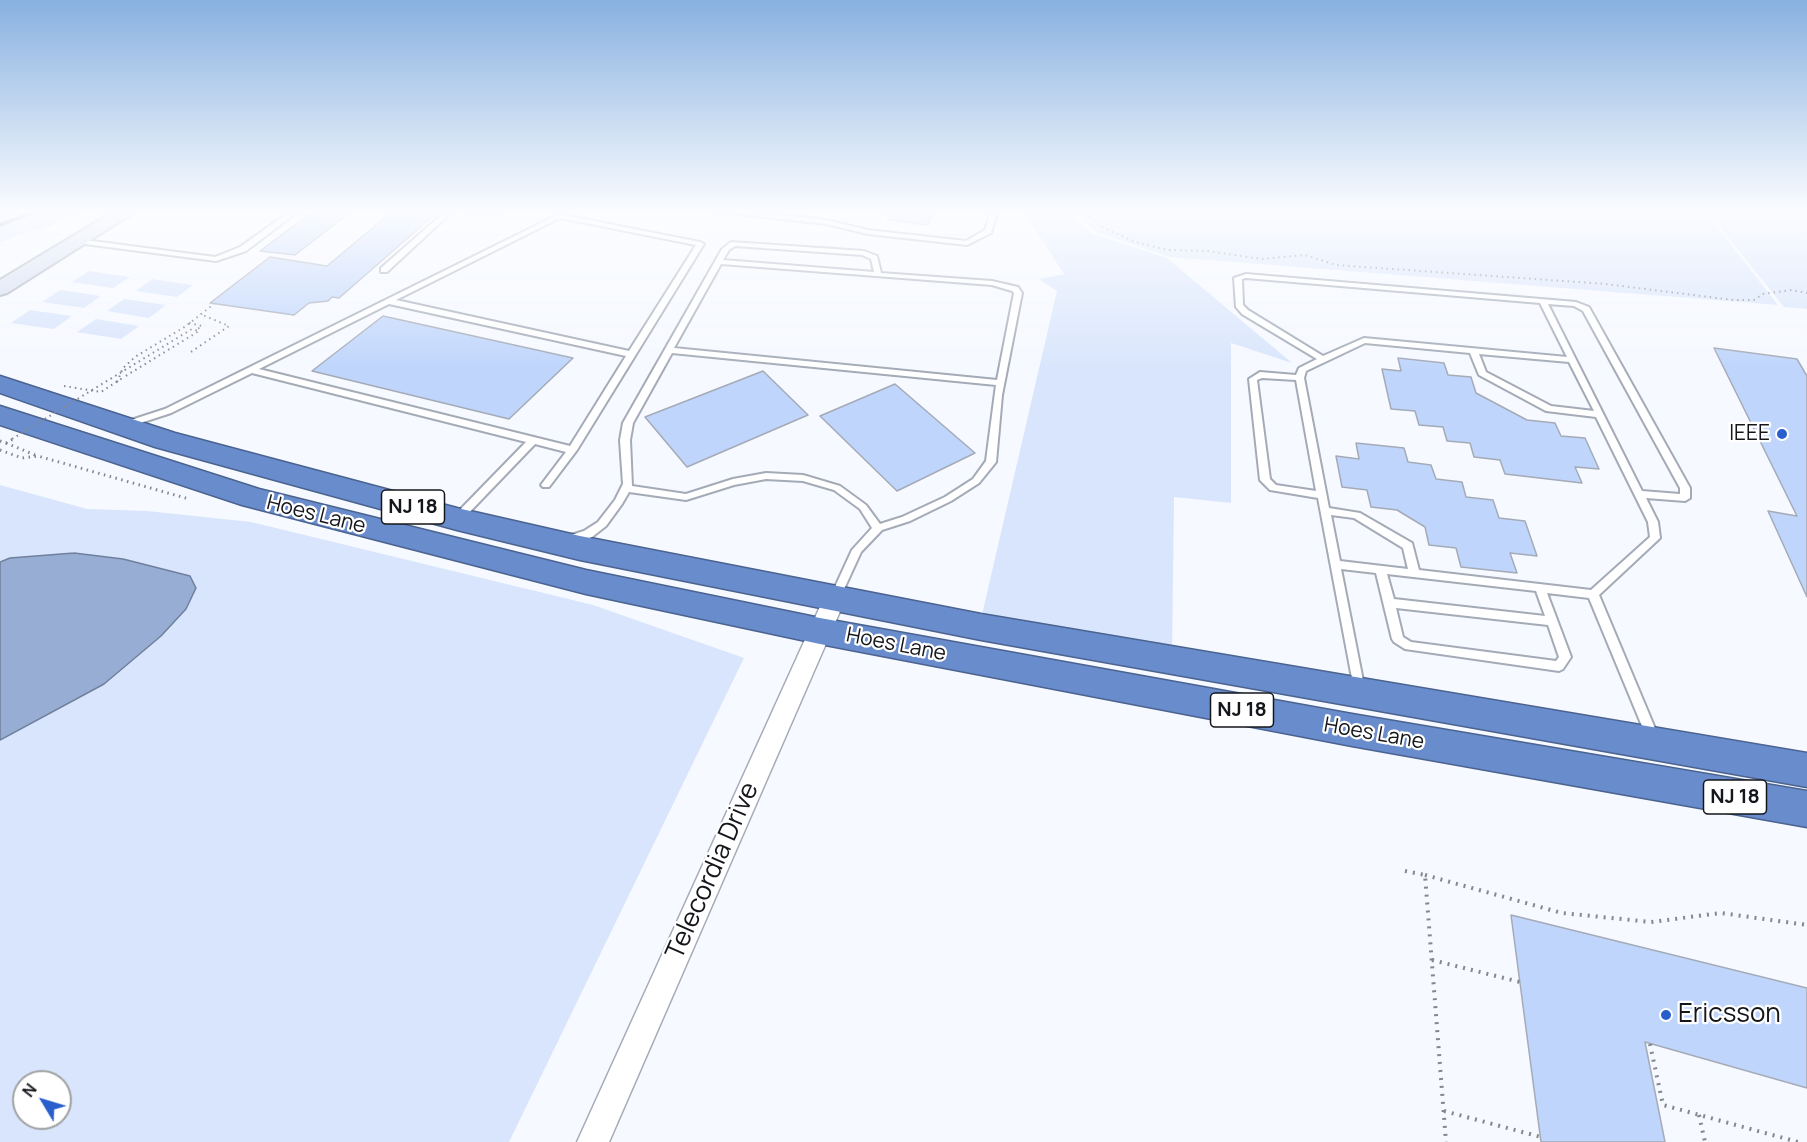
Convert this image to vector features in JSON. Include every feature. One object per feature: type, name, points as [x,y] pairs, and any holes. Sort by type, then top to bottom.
[{"type":"highway","name":"Hoes Lane","points":[[0,384],[119,426],[457,519],[827,615],[1352,730],[1807,809]]},
{"type":"highway","name":"Hoes Lane","points":[[3,429],[253,498],[585,582],[1359,692],[1807,770]]},
{"type":"street","points":[[0,289],[41,263]]},
{"type":"street","name":"Telecordia Drive","points":[[593,1142],[827,615]]},
{"type":"lane","points":[[384,270],[391,263]]},
{"type":"lane","points":[[119,426],[156,417],[464,263]]},
{"type":"lane","points":[[546,485],[572,450],[688,263]]},
{"type":"lane","points":[[559,544],[588,534],[602,524],[626,488],[628,484],[625,441],[628,423],[719,263]]},
{"type":"lane","points":[[736,263],[992,283],[1015,289],[1018,293],[1000,383],[991,462],[976,481],[948,499],[906,519],[878,528],[857,550],[827,615]]},
{"type":"lane","points":[[875,263],[878,275]]},
{"type":"lane","points":[[1323,359],[1245,312],[1239,305],[1239,278],[1246,276],[1576,304],[1586,309],[1685,488],[1685,498],[1639,494]]},
{"type":"lane","points":[[388,301],[630,354]]},
{"type":"lane","points":[[1335,564],[1593,594],[1655,538],[1656,530],[1639,494],[1543,301]]},
{"type":"lane","points":[[1359,692],[1300,378],[1302,370],[1364,340],[1572,360]]},
{"type":"lane","points":[[669,350],[1000,383]]},
{"type":"lane","points":[[1473,350],[1482,373],[1549,409],[1600,415]]},
{"type":"lane","points":[[252,369],[572,450]]},
{"type":"lane","points":[[1300,378],[1260,375],[1253,378],[1265,480],[1273,488],[1322,495]]},
{"type":"lane","points":[[457,519],[534,440]]},
{"type":"lane","points":[[626,488],[686,497],[733,482],[766,476],[803,478],[837,488],[863,507],[878,528]]},
{"type":"lane","points":[[1325,511],[1356,514],[1408,546],[1415,574]]},
{"type":"lane","points":[[1381,570],[1398,639],[1409,646],[1559,666],[1565,657],[1540,588]]},
{"type":"lane","points":[[1593,594],[1655,744]]},
{"type":"lane","points":[[1389,603],[1552,621]]},
{"type":"path","points":[[1331,263],[1606,284],[1733,300],[1754,300],[1763,294],[1792,290],[1807,293]]},
{"type":"path","points":[[117,382],[123,368],[135,357],[214,304]]},
{"type":"path","points":[[192,352],[230,327],[200,314]]},
{"type":"path","points":[[0,441],[3,429],[192,329],[196,330],[202,326],[189,322]]},
{"type":"path","points":[[59,387],[101,392],[199,331],[196,330]]},
{"type":"path","points":[[3,429],[38,456]]},
{"type":"path","points":[[1405,871],[1562,913],[1651,922],[1721,914],[1807,925]]},
{"type":"path","points":[[1425,875],[1446,1142]]},
{"type":"path","points":[[1432,960],[1520,982]]},
{"type":"path","points":[[1650,1044],[1663,1105],[1798,1142]]},
{"type":"path","points":[[1444,1111],[1541,1137]]},
{"type":"path","points":[[1699,1115],[1705,1142]]},
{"type":"shaded area","points":[[1057,263],[1173,263],[1292,363],[1231,343],[1231,503],[1174,497],[1172,654],[981,619],[1057,291],[1039,279],[1064,274]]},
{"type":"shaded area","points":[[1250,263],[1746,263],[1778,305]]},
{"type":"shaded area","points":[[1749,263],[1807,263],[1807,309],[1784,307]]},
{"type":"shaded area","points":[[89,271],[130,277],[113,288],[72,282]]},
{"type":"shaded area","points":[[152,279],[193,285],[177,297],[136,291]]},
{"type":"shaded area","points":[[60,290],[101,296],[84,308],[42,302]]},
{"type":"shaded area","points":[[124,299],[166,305],[149,318],[107,311]]},
{"type":"shaded area","points":[[30,310],[72,316],[54,329],[11,323]]},
{"type":"shaded area","points":[[96,319],[139,326],[121,339],[77,332]]},
{"type":"shaded area","points":[[0,485],[87,509],[147,511],[251,522],[593,605],[744,658],[509,1142],[0,1142],[0,740],[104,684],[10,558],[0,562]]},
{"type":"water","points":[[74,553],[123,559],[190,576],[196,588],[186,609],[161,636],[104,684],[0,740],[0,562],[10,558]]},
{"type":"building","points":[[262,263],[310,263],[327,266],[330,263],[379,263],[339,298],[332,297],[328,301],[309,303],[294,315],[210,303]]},
{"type":"building","points":[[383,316],[573,358],[509,419],[312,371]]},
{"type":"building","name":"IEEE","points":[[1714,348],[1797,359],[1807,376],[1807,597],[1768,511],[1797,516]]},
{"type":"building","points":[[1398,358],[1444,363],[1448,375],[1471,377],[1476,393],[1527,420],[1555,423],[1561,436],[1585,438],[1599,469],[1575,467],[1582,483],[1505,474],[1500,460],[1474,457],[1470,443],[1447,441],[1443,427],[1419,425],[1415,411],[1391,409],[1382,369],[1401,371]]},
{"type":"building","points":[[763,371],[808,415],[687,467],[645,417]]},
{"type":"building","points":[[895,384],[975,453],[897,491],[820,416]]},
{"type":"building","points":[[1356,443],[1404,448],[1408,462],[1431,465],[1436,479],[1462,482],[1466,497],[1493,500],[1499,518],[1525,521],[1537,556],[1510,553],[1517,573],[1461,567],[1456,548],[1429,545],[1425,527],[1397,510],[1371,507],[1367,490],[1342,487],[1336,456],[1359,459]]},
{"type":"building","name":"Ericsson","points":[[1511,915],[1807,988],[1807,1088],[1645,1042],[1665,1142],[1541,1142]]},
{"type":"place","name":"IEEE","points":[[1782,434]]},
{"type":"place","name":"Ericsson","points":[[1666,1015]]}]
